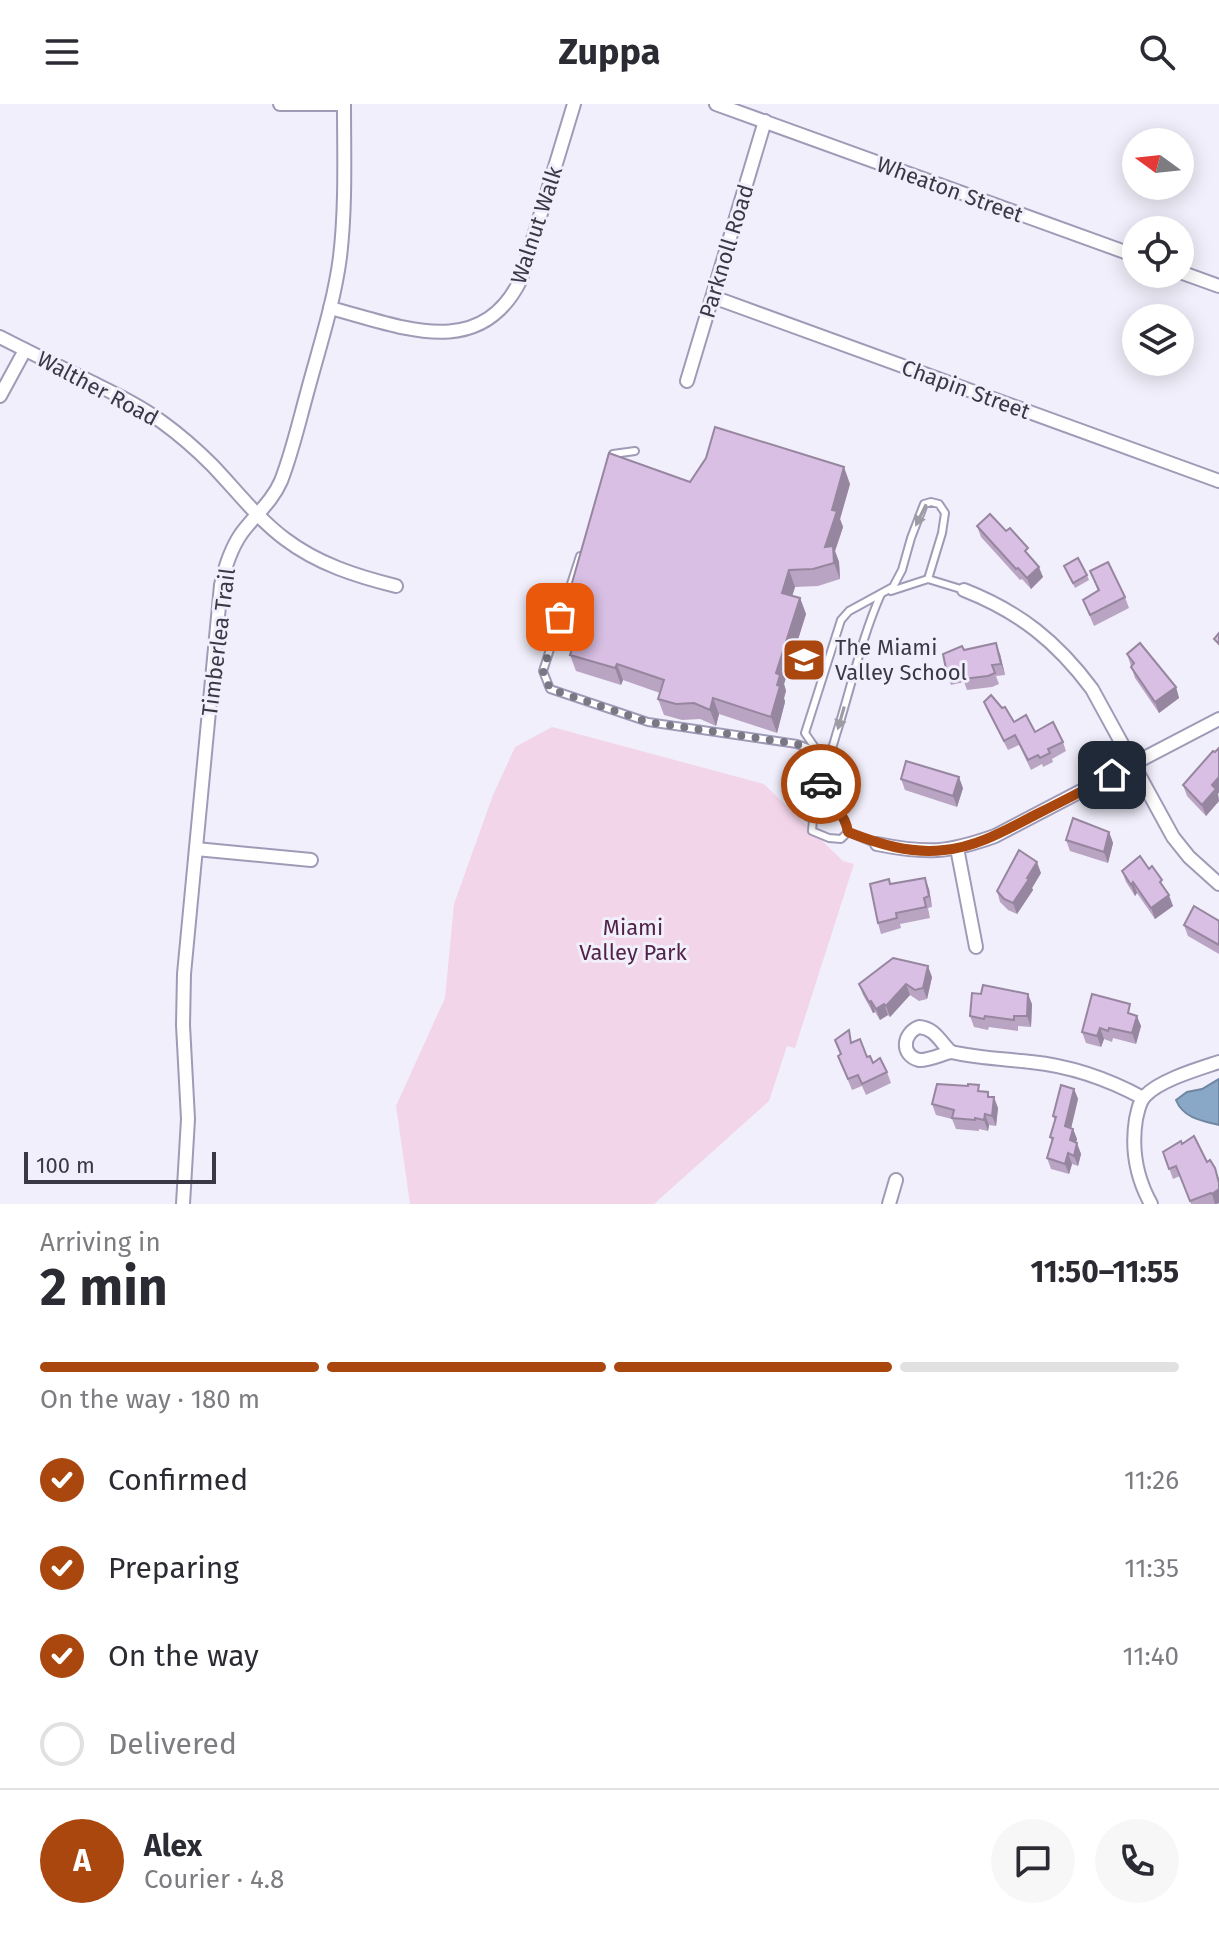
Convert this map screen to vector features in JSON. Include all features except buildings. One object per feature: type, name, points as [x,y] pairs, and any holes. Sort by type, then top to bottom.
[{"type":"street","points":[[280,104],[344,104]]},
{"type":"street","name":"Timberlea Trail","points":[[183,1204],[188,1119],[183,1025],[184,974],[221,585],[231,550],[280,484],[330,308],[340,257],[344,104]]},
{"type":"street","name":"Walnut Walk","points":[[330,308],[435,333],[463,330],[493,315],[514,293],[521,279],[574,104]]},
{"type":"street","name":"Wheaton Street","points":[[716,104],[1122,251]]},
{"type":"street","name":"Parknoll Road","points":[[687,381],[765,121]]},
{"type":"street","points":[[1194,277],[1219,286]]},
{"type":"street","name":"Chapin Street","points":[[713,297],[1219,481]]},
{"type":"street","name":"Walther Road","points":[[0,337],[129,401],[159,420],[213,466],[257,515],[302,551],[357,576],[396,586]]},
{"type":"street","points":[[0,396],[25,350]]},
{"type":"street","points":[[964,590],[1007,609],[1032,625],[1076,667],[1092,689],[1173,837],[1189,857],[1219,884]]},
{"type":"street","points":[[877,844],[921,851],[957,848],[995,836],[1219,719]]},
{"type":"street","points":[[957,848],[976,947]]},
{"type":"street","points":[[196,849],[311,860]]},
{"type":"street","points":[[951,1052],[1063,1067],[1119,1085],[1143,1098]]},
{"type":"street","points":[[1151,1204],[1136,1170],[1134,1151],[1138,1108],[1143,1098],[1160,1085],[1219,1062]]},
{"type":"street","points":[[889,1204],[896,1180]]},
{"type":"lane","points":[[609,469],[613,454],[635,451]]},
{"type":"lane","points":[[825,767],[805,733],[841,620],[849,611],[893,587],[902,570],[924,504],[931,502],[939,504],[945,513],[928,579]]},
{"type":"lane","points":[[580,555],[543,671],[550,689],[648,722],[797,744],[811,749],[825,767]]},
{"type":"lane","points":[[848,832],[841,839],[812,831],[825,767],[870,619],[881,594],[928,579],[964,590]]},
{"type":"lane","points":[[817,800],[834,806],[846,821],[848,832]]},
{"type":"lane","points":[[848,832],[877,844]]},
{"type":"green space","name":"Miami Valley Park","points":[[552,727],[764,784],[843,861],[854,864],[795,1048],[787,1046],[769,1101],[654,1204],[410,1204],[396,1106],[445,998],[454,904],[493,795],[515,747]]},
{"type":"water","points":[[1219,1079],[1219,1125],[1194,1118],[1179,1106],[1176,1100],[1187,1092],[1202,1089]]},
{"type":"way so far","points":[[560,617],[543,671],[550,689],[648,722],[797,744],[811,749],[825,767],[821,784]]},
{"type":"place","name":"The Miami Valley School","points":[[804,660]]},
{"type":"route","points":[[821,784],[817,800],[834,806],[846,821],[848,832],[877,844],[941,851],[968,846],[995,836],[1112,775]]}]
